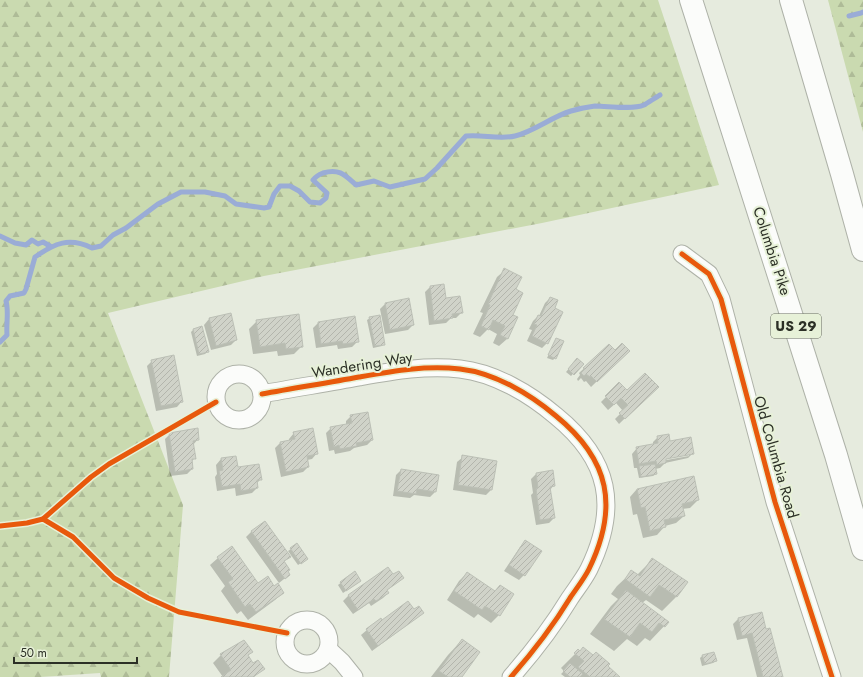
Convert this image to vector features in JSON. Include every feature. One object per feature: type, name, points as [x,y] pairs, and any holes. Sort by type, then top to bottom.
[{"type":"highway","name":"Columbia Pike","points":[[691,0],[836,455],[863,549]]},
{"type":"highway","points":[[791,0],[863,250]]},
{"type":"street","name":"Old Columbia Road","points":[[682,254],[709,274],[721,299],[775,502],[832,677]]},
{"type":"street","name":"Wandering Way","points":[[262,394],[408,369],[435,367],[461,369],[484,374],[506,383],[526,394],[554,414],[583,442],[595,459],[603,481],[606,503],[605,525],[588,571],[537,646],[511,677]]},
{"type":"street","points":[[328,649],[342,662],[354,677]]},
{"type":"green space","points":[[0,0],[658,0],[719,185],[542,223],[264,276],[108,313],[183,505],[169,677],[101,677],[100,673],[40,677],[0,677]]},
{"type":"green space","points":[[828,0],[863,0],[863,132]]},
{"type":"building","points":[[504,268],[522,277],[516,289],[523,293],[513,315],[518,317],[508,339],[500,335],[505,326],[493,320],[489,330],[481,326],[490,305],[488,304]]},
{"type":"building","points":[[444,284],[446,298],[460,296],[463,313],[452,314],[453,318],[434,321],[430,286]]},
{"type":"building","points":[[550,297],[558,300],[555,308],[563,312],[548,344],[532,336],[537,325],[534,324],[538,315],[541,316]]},
{"type":"building","points":[[409,298],[414,325],[390,330],[385,303]]},
{"type":"building","points":[[231,313],[237,340],[216,346],[209,318]]},
{"type":"building","points":[[299,314],[303,347],[286,349],[285,343],[260,347],[256,320]]},
{"type":"building","points":[[380,315],[385,345],[375,346],[369,317]]},
{"type":"building","points":[[355,316],[359,342],[343,344],[342,341],[321,344],[318,322]]},
{"type":"building","points":[[202,326],[209,352],[199,354],[193,329]]},
{"type":"building","points":[[556,338],[564,341],[556,359],[548,355]]},
{"type":"building","points":[[622,343],[630,351],[597,382],[591,376],[590,377],[586,374],[584,376],[581,373],[585,369],[583,368],[609,344],[615,350]]},
{"type":"building","points":[[174,355],[183,402],[161,406],[151,360]]},
{"type":"building","points":[[577,358],[584,364],[574,375],[568,369]]},
{"type":"building","points":[[645,373],[659,387],[625,419],[619,413],[628,405],[621,398],[614,405],[605,396],[619,382],[627,390]]},
{"type":"building","points":[[368,412],[373,440],[356,443],[357,446],[340,449],[339,445],[334,447],[330,427],[352,423],[350,415]]},
{"type":"building","points":[[198,428],[199,440],[193,441],[196,459],[192,459],[193,469],[175,472],[169,433]]},
{"type":"building","points":[[313,428],[318,454],[307,456],[309,467],[286,472],[280,442],[295,439],[293,432]]},
{"type":"building","points":[[669,434],[670,441],[691,437],[694,454],[666,459],[666,463],[657,465],[656,461],[639,464],[636,447],[658,443],[657,436]]},
{"type":"building","points":[[462,455],[497,461],[492,490],[458,485]]},
{"type":"building","points":[[236,456],[238,467],[259,464],[262,480],[257,480],[258,488],[241,491],[240,484],[222,487],[219,471],[223,470],[221,458]]},
{"type":"building","points":[[655,464],[657,474],[641,477],[639,466]]},
{"type":"building","points":[[401,469],[439,475],[436,492],[417,489],[416,494],[397,491]]},
{"type":"building","points":[[553,470],[555,486],[550,487],[555,518],[540,520],[536,489],[538,488],[536,473]]},
{"type":"building","points":[[694,476],[699,500],[682,504],[685,516],[664,520],[666,527],[650,531],[645,507],[641,508],[637,489]]},
{"type":"building","points":[[265,521],[291,557],[284,561],[290,570],[288,571],[290,575],[285,579],[251,531]]},
{"type":"building","points":[[525,540],[542,551],[525,576],[509,565]]},
{"type":"building","points":[[297,543],[308,559],[301,564],[290,548]]},
{"type":"building","points":[[232,546],[258,583],[268,576],[274,586],[278,583],[284,593],[256,612],[250,604],[245,607],[228,582],[233,579],[217,557]]},
{"type":"building","points":[[652,558],[688,582],[677,597],[659,585],[650,597],[625,579],[631,570],[640,576]]},
{"type":"building","points":[[388,567],[393,574],[399,571],[404,578],[387,590],[389,593],[376,601],[374,599],[358,610],[348,595]]},
{"type":"building","points":[[355,571],[361,581],[346,591],[340,582]]},
{"type":"building","points":[[467,572],[495,591],[500,585],[514,594],[500,616],[485,606],[482,610],[454,591]]},
{"type":"building","points":[[626,590],[669,622],[665,627],[659,623],[652,632],[640,623],[630,637],[604,619]]},
{"type":"building","points":[[408,601],[414,609],[419,606],[424,613],[378,646],[366,629],[381,618],[382,620]]},
{"type":"building","points":[[762,612],[766,629],[770,628],[783,677],[763,677],[752,633],[742,636],[738,618]]},
{"type":"building","points":[[462,639],[480,652],[462,677],[448,677],[439,671]]},
{"type":"building","points":[[244,640],[253,652],[248,655],[253,663],[258,660],[265,669],[253,677],[221,677],[231,670],[220,654]]},
{"type":"building","points":[[583,647],[593,655],[596,652],[610,664],[608,666],[620,677],[590,677],[578,667],[584,661],[574,653],[578,649],[580,651]]},
{"type":"building","points":[[714,652],[717,661],[705,664],[702,655]]},
{"type":"building","points":[[570,663],[583,674],[580,677],[570,677],[563,671]]},
{"type":"waterway","points":[[849,16],[863,12]]},
{"type":"waterway","points":[[0,342],[7,335],[6,301],[10,296],[24,293],[35,257],[49,248],[62,243],[76,243],[92,248],[101,246],[113,235],[126,228],[158,204],[181,192],[205,192],[225,196],[236,204],[264,208],[269,207],[274,194],[280,186],[290,186],[299,191],[310,202],[320,203],[326,198],[327,193],[313,180],[323,173],[333,171],[341,173],[356,185],[374,181],[390,187],[425,179],[466,136],[515,136],[571,111],[595,106],[627,108],[639,106],[644,105],[660,95]]},
{"type":"waterway","points":[[0,236],[15,243],[26,245],[32,240],[38,244],[43,242],[50,246]]},
{"type":"cycle path","points":[[682,254],[709,274],[721,299],[775,502],[832,677]]},
{"type":"cycle path","points":[[262,394],[397,371],[422,368],[460,369],[486,375],[511,386],[546,408],[574,433],[588,450],[598,467],[604,486],[606,505],[604,525],[598,546],[585,576],[550,629],[511,677]]},
{"type":"cycle path","points":[[43,519],[91,477],[109,464],[216,402]]},
{"type":"cycle path","points":[[0,526],[27,523],[43,519],[73,537],[114,578],[148,598],[179,612],[287,633]]}]
